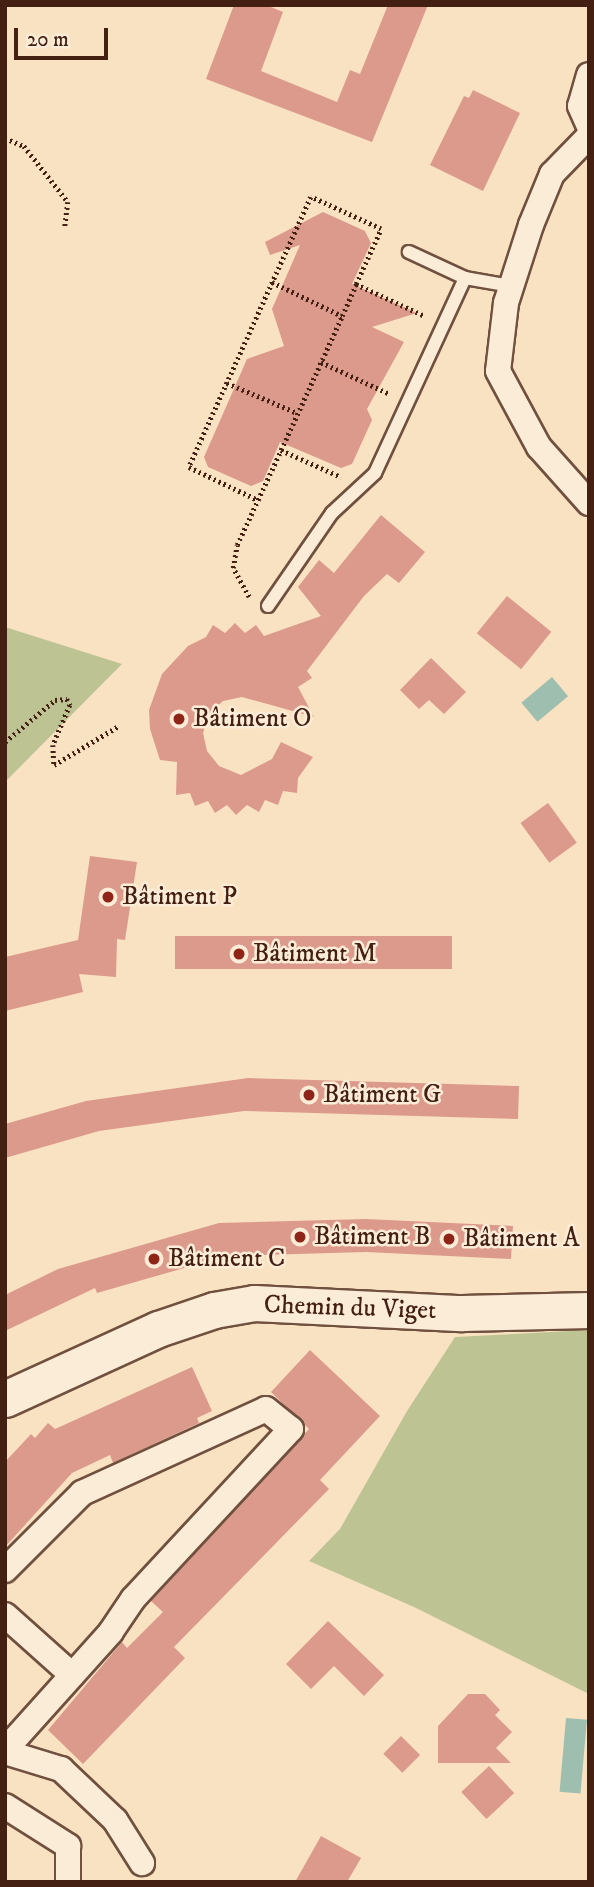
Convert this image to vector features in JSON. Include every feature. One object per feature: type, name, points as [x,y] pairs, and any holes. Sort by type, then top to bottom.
[{"type":"street","points":[[589,75],[580,106],[589,127]]},
{"type":"street","points":[[589,136],[552,174],[511,286],[498,371],[539,447],[589,503]]},
{"type":"street","name":"Chemin du Viget","points":[[5,1399],[158,1329],[214,1310],[254,1303],[462,1313],[589,1310]]},
{"type":"street","points":[[5,1570],[82,1493],[266,1409],[291,1429],[134,1599],[111,1632],[5,1751],[61,1769],[114,1820],[142,1863]]},
{"type":"street","points":[[5,1615],[72,1675]]},
{"type":"street","points":[[5,1806],[68,1846],[68,1882]]},
{"type":"lane","points":[[409,251],[465,278],[511,286]]},
{"type":"lane","points":[[268,606],[332,513],[375,473],[465,278]]},
{"type":"path","points":[[5,138],[23,146],[68,202],[65,228]]},
{"type":"path","points":[[250,598],[233,568],[237,545],[258,500],[298,413],[356,284],[382,229],[311,197],[189,467],[258,500]]},
{"type":"path","points":[[272,282],[342,316]]},
{"type":"path","points":[[356,284],[444,324]]},
{"type":"path","points":[[321,362],[407,402]]},
{"type":"path","points":[[227,383],[298,413]]},
{"type":"path","points":[[281,450],[360,485]]},
{"type":"path","points":[[5,742],[55,700],[67,699],[70,705],[53,745],[54,765],[117,727]]},
{"type":"green space","points":[[5,627],[122,664],[5,782]]},
{"type":"green space","points":[[589,1330],[589,1694],[414,1607],[309,1561],[340,1529],[407,1411],[455,1337]]},
{"type":"shaded area","points":[[552,677],[568,696],[537,722],[521,703]]},
{"type":"shaded area","points":[[566,1718],[587,1720],[580,1794],[560,1792]]},
{"type":"building","points":[[234,5],[266,5],[283,12],[261,71],[337,102],[350,70],[360,74],[388,5],[428,5],[372,142],[206,79]]},
{"type":"building","points":[[473,90],[520,113],[483,191],[430,165],[464,96],[469,98]]},
{"type":"building","points":[[323,212],[365,231],[371,243],[352,284],[417,313],[372,327],[404,342],[367,409],[372,420],[352,464],[341,468],[280,442],[263,481],[251,486],[208,467],[204,457],[247,359],[284,346],[272,309],[300,245],[270,255],[265,242]]},
{"type":"building","name":"Bâtiment O","points":[[381,515],[425,552],[399,583],[387,574],[364,596],[307,671],[312,678],[298,687],[314,717],[242,697],[223,701],[209,714],[203,733],[207,751],[219,766],[241,775],[272,759],[281,742],[313,757],[298,778],[297,793],[283,791],[278,805],[265,800],[259,812],[247,805],[236,815],[227,805],[215,813],[208,801],[195,806],[190,793],[176,795],[177,762],[160,760],[150,729],[149,710],[162,674],[188,646],[206,637],[213,625],[225,633],[235,623],[245,633],[256,625],[264,636],[321,616],[298,587],[319,560],[334,573]]},
{"type":"building","points":[[507,596],[551,632],[521,669],[477,633]]},
{"type":"building","points":[[431,658],[466,692],[444,714],[429,700],[419,709],[400,690]]},
{"type":"building","points":[[548,803],[577,843],[549,863],[520,823]]},
{"type":"building","name":"Bâtiment P","points":[[90,856],[137,862],[125,940],[117,939],[116,977],[79,974],[83,992],[5,1011],[5,957],[78,940]]},
{"type":"building","points":[[175,936],[452,936],[452,969],[175,969]]},
{"type":"building","points":[[248,1078],[519,1086],[518,1119],[244,1111],[99,1131],[5,1158],[5,1124],[86,1101]]},
{"type":"building","points":[[366,1219],[513,1226],[511,1259],[366,1252],[226,1256],[97,1293],[95,1288],[5,1331],[5,1295],[58,1269],[219,1223]]},
{"type":"building","points":[[310,1350],[380,1416],[320,1480],[329,1489],[174,1647],[185,1658],[83,1764],[48,1730],[122,1642],[127,1648],[163,1612],[151,1601],[309,1429],[271,1392]]},
{"type":"building","points":[[192,1367],[212,1411],[197,1418],[199,1423],[113,1463],[110,1455],[72,1473],[5,1547],[5,1462],[31,1434],[35,1438],[48,1423],[55,1429]]},
{"type":"building","points":[[328,1621],[384,1675],[364,1696],[334,1666],[311,1689],[286,1664]]},
{"type":"building","points":[[468,1694],[485,1694],[500,1710],[495,1715],[512,1732],[496,1748],[511,1763],[438,1763],[438,1726]]},
{"type":"building","points":[[401,1736],[420,1755],[402,1773],[383,1754]]},
{"type":"building","points":[[489,1766],[514,1793],[486,1819],[461,1792]]},
{"type":"building","points":[[321,1836],[361,1858],[347,1882],[295,1882]]},
{"type":"place","name":"Bâtiment O","points":[[179,719]]},
{"type":"place","name":"Bâtiment P","points":[[108,897]]},
{"type":"place","name":"Bâtiment M","points":[[239,954]]},
{"type":"place","name":"Bâtiment G","points":[[309,1095]]},
{"type":"place","name":"Bâtiment B","points":[[300,1237]]},
{"type":"place","name":"Bâtiment A","points":[[449,1239]]},
{"type":"place","name":"Bâtiment C","points":[[154,1259]]}]
